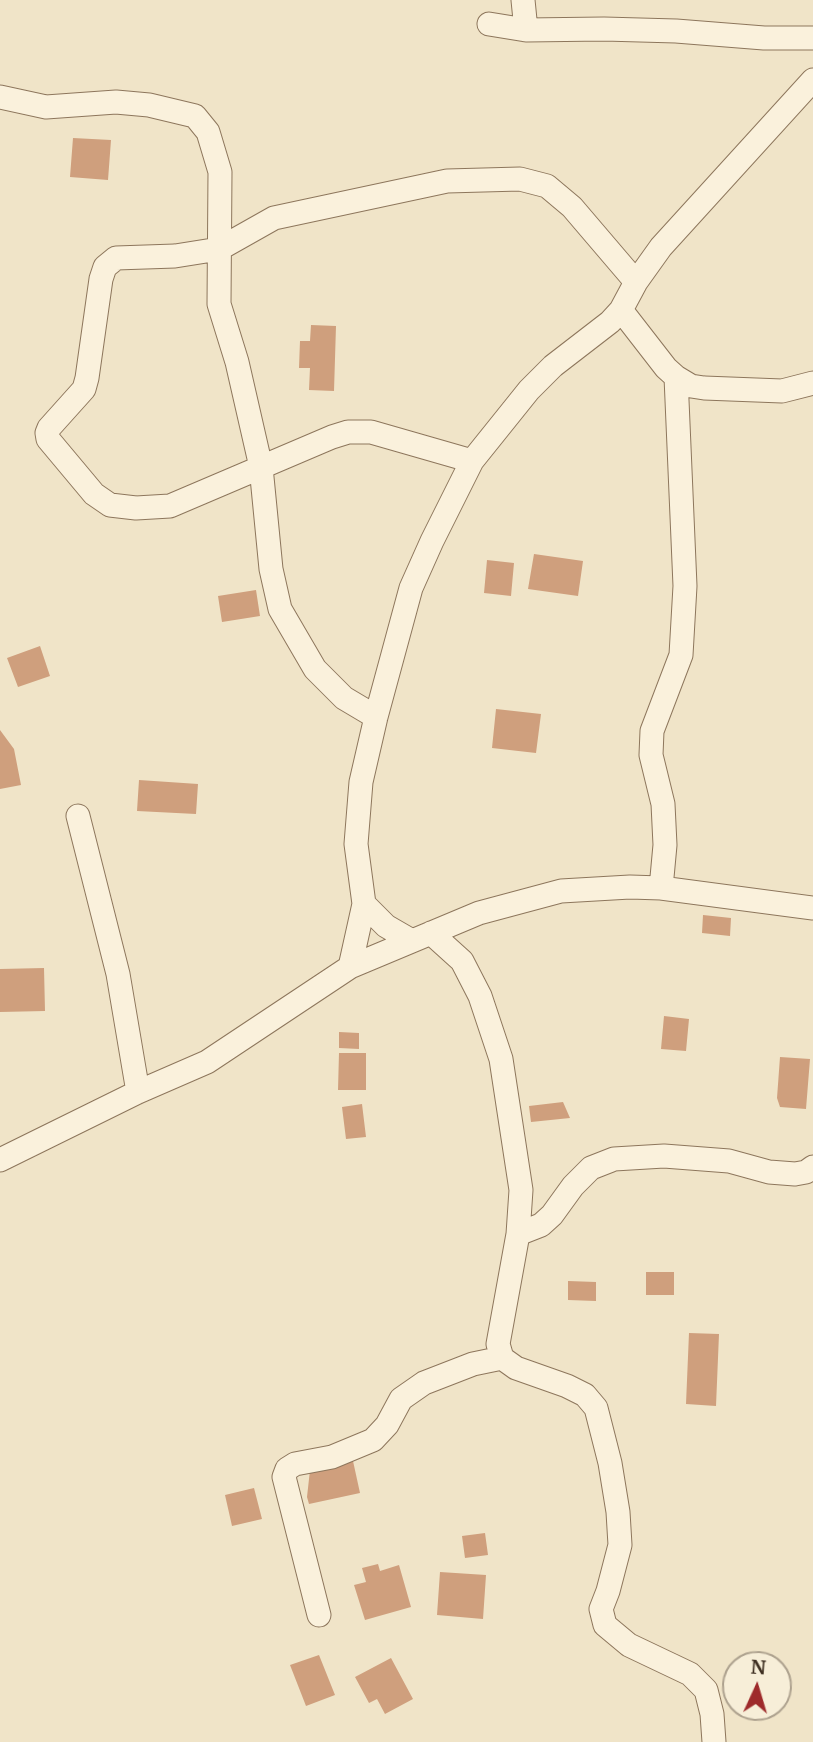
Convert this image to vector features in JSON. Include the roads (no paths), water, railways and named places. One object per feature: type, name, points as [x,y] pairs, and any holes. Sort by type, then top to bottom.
[{"type":"street","points":[[523,0],[526,30]]},
{"type":"street","points":[[489,24],[526,30],[676,31],[764,38],[813,38]]},
{"type":"street","points":[[350,967],[364,904],[356,844],[361,782],[376,717],[411,588],[472,461],[528,390],[621,310],[636,282],[661,247],[813,80]]},
{"type":"street","points":[[0,97],[46,107],[116,102],[149,105],[195,116],[208,132],[220,172],[219,304],[237,362],[261,467],[271,569],[279,608],[315,668],[344,698],[376,717]]},
{"type":"street","points":[[472,461],[371,432],[348,432],[170,506],[136,508],[110,505],[94,494],[48,439],[47,433],[48,428],[84,389],[101,279],[105,267],[116,258],[175,256],[219,249],[274,218],[447,181],[520,179],[547,186],[572,207],[636,282]]},
{"type":"street","points":[[621,310],[666,368],[691,386],[782,391],[813,383]]},
{"type":"street","points":[[661,888],[665,845],[663,804],[651,755],[652,731],[681,655],[685,586],[676,377]]},
{"type":"street","points":[[78,816],[118,974],[138,1092]]},
{"type":"street","points":[[0,1160],[138,1092],[207,1062],[350,967],[480,913],[561,891],[629,887],[661,888],[813,908]]},
{"type":"street","points":[[364,904],[386,926],[421,937],[463,961],[480,996],[500,1059],[520,1190],[519,1234],[498,1344],[502,1358],[516,1368],[568,1386],[585,1395],[596,1408],[610,1463],[620,1545],[601,1609],[604,1625],[629,1645],[690,1674],[706,1690],[712,1714],[714,1742]]},
{"type":"street","points":[[519,1234],[541,1225],[552,1215],[573,1186],[591,1168],[614,1159],[664,1156],[729,1161],[769,1172],[795,1174],[811,1171]]},
{"type":"street","points":[[319,1615],[284,1477],[287,1469],[295,1464],[332,1457],[373,1440],[387,1425],[401,1399],[424,1383],[472,1364],[502,1358]]}]
